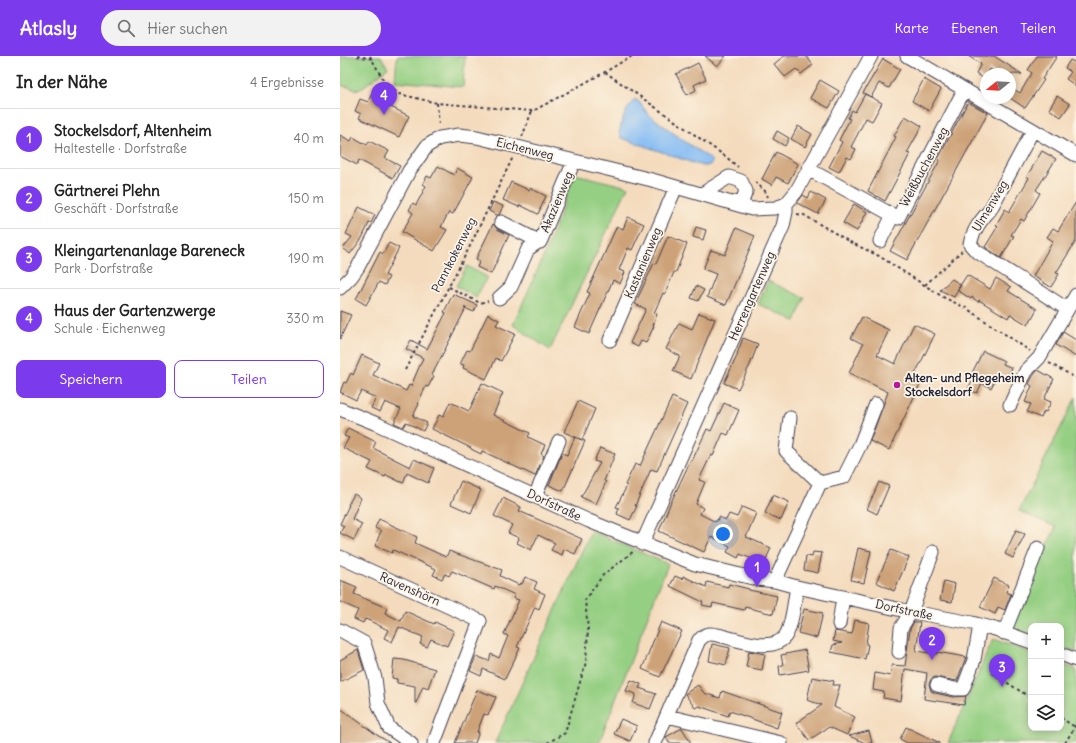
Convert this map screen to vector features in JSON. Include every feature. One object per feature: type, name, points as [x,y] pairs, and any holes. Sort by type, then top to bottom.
[{"type":"street","name":"Herrengartenweg","points":[[642,544],[783,226],[782,208],[796,192],[871,56]]},
{"type":"street","points":[[908,56],[1076,155]]},
{"type":"street","name":"Weißbuchenweg","points":[[808,169],[898,218],[964,90]]},
{"type":"street","name":"Ulmenweg","points":[[1033,130],[990,210],[981,220],[970,244],[976,252],[1067,309]]},
{"type":"street","name":"Eichenweg","points":[[340,288],[358,267],[410,171],[427,146],[440,138],[459,135],[477,137],[676,187],[752,209],[782,208]]},
{"type":"street","name":"Akazienweg","points":[[499,298],[511,287],[528,249],[540,242],[574,161]]},
{"type":"street","points":[[702,194],[729,177],[741,181],[746,191],[743,199],[734,203]]},
{"type":"street","name":"Kastanienweg","points":[[610,340],[676,187]]},
{"type":"street","points":[[880,241],[893,215]]},
{"type":"street","points":[[501,222],[540,242]]},
{"type":"street","points":[[1010,405],[1026,372],[1039,358],[1076,294]]},
{"type":"street","points":[[820,483],[844,477],[860,445],[876,404]]},
{"type":"street","name":"Dorfstraße","points":[[340,409],[377,424],[589,521],[642,544],[695,564],[980,626],[1004,632],[1028,641]]},
{"type":"street","points":[[790,418],[786,451],[820,483]]},
{"type":"street","points":[[535,496],[559,441]]},
{"type":"street","points":[[775,581],[820,483]]},
{"type":"street","points":[[1004,632],[1038,548]]},
{"type":"street","points":[[898,652],[901,628],[911,612],[933,552]]},
{"type":"street","name":"Ravenshörn","points":[[340,557],[480,621],[434,743]]},
{"type":"street","points":[[655,743],[699,640],[704,636],[712,634],[762,645],[772,645],[781,642],[790,623],[797,587]]},
{"type":"street","points":[[839,624],[843,597]]},
{"type":"street","points":[[937,685],[955,689],[963,689],[974,660],[980,626]]},
{"type":"street","points":[[340,630],[364,644],[375,678],[378,703],[389,728],[411,743]]},
{"type":"street","points":[[1064,655],[1076,660]]},
{"type":"street","points":[[667,716],[781,743]]},
{"type":"path","points":[[357,56],[372,59]]},
{"type":"path","points":[[370,56],[384,81],[399,94],[437,103],[532,111],[632,56]]},
{"type":"path","points":[[605,72],[725,156],[742,171]]},
{"type":"path","points":[[437,103],[440,138]]},
{"type":"path","name":"Pannkokenweg","points":[[404,370],[448,287],[517,148],[532,111]]},
{"type":"path","points":[[753,180],[782,208],[804,215],[850,242],[879,256],[943,297],[966,308],[1039,358],[1076,378]]},
{"type":"path","points":[[925,285],[970,244]]},
{"type":"path","points":[[448,287],[480,303],[499,298]]},
{"type":"path","points":[[547,743],[565,733],[586,662],[588,630],[585,600],[603,575],[642,544]]},
{"type":"path","points":[[992,673],[1028,696]]},
{"type":"path","points":[[1064,720],[1076,727],[1065,743]]},
{"type":"green space","points":[[340,56],[381,56],[388,68],[359,90],[340,85]]},
{"type":"green space","points":[[397,56],[465,56],[463,87],[395,81]]},
{"type":"green space","points":[[575,174],[628,187],[550,350],[513,325],[545,253]]},
{"type":"green space","points":[[467,266],[487,277],[476,298],[456,286]]},
{"type":"green space","points":[[768,281],[805,298],[795,321],[758,304]]},
{"type":"green space","points":[[1076,397],[1076,652],[1064,647],[1064,623],[1028,623],[1028,634],[1007,626],[1056,527],[1019,511]]},
{"type":"green space","points":[[591,531],[668,564],[599,743],[495,743]]},
{"type":"green space","points":[[993,639],[1028,652],[1028,731],[1064,731],[1064,665],[1076,669],[1076,743],[948,743]]},
{"type":"water","points":[[635,99],[648,114],[713,162],[707,166],[696,164],[622,138],[619,133],[623,119],[628,108]]},
{"type":"building","points":[[705,56],[726,56],[717,66]]},
{"type":"building","points":[[784,56],[806,56],[813,65],[801,74],[796,69],[785,77],[774,64]]},
{"type":"building","points":[[968,56],[994,56],[1013,68],[980,68],[980,76],[976,73],[981,64]]},
{"type":"building","points":[[1037,56],[1057,56],[1042,79],[1044,80],[1025,108],[1016,102],[1016,91],[1020,93],[1032,73],[1028,70]]},
{"type":"building","points":[[883,59],[900,69],[889,88],[879,83],[871,97],[863,93]]},
{"type":"building","points":[[1070,60],[1076,63],[1076,86],[1066,79],[1071,72],[1065,68]]},
{"type":"building","points":[[698,63],[706,79],[694,85],[696,90],[687,95],[676,74]]},
{"type":"building","points":[[1016,70],[1022,74],[1016,74]]},
{"type":"building","points":[[924,79],[941,89],[929,111],[912,101]]},
{"type":"building","points":[[820,80],[839,91],[829,108],[810,98]]},
{"type":"building","points":[[372,93],[385,100],[383,103],[409,116],[399,137],[359,118],[361,114],[355,111],[360,99],[368,102]]},
{"type":"building","points":[[865,94],[882,103],[872,121],[866,118],[851,147],[856,149],[851,159],[847,157],[839,172],[829,167],[842,142],[839,140],[850,119],[848,118],[852,110],[855,112]]},
{"type":"building","points":[[1057,96],[1070,104],[1061,117],[1049,109]]},
{"type":"building","points":[[968,102],[988,113],[907,260],[890,251],[940,160],[938,159]]},
{"type":"building","points":[[905,116],[922,126],[907,153],[910,154],[885,201],[868,191],[896,137],[894,136]]},
{"type":"building","points":[[798,126],[812,134],[805,147],[791,139]]},
{"type":"building","points":[[777,131],[789,138],[785,146],[773,139]]},
{"type":"building","points":[[340,135],[351,141],[353,137],[367,145],[369,141],[389,151],[385,158],[400,166],[393,178],[359,160],[357,165],[340,156]]},
{"type":"building","points":[[1042,151],[1056,159],[1036,190],[1040,193],[1024,221],[1021,219],[1011,235],[1014,236],[1001,258],[985,247],[998,226],[996,225],[1005,209],[1009,212],[1029,178],[1027,176]]},
{"type":"building","points":[[776,152],[798,164],[788,183],[776,177],[772,185],[762,179]]},
{"type":"building","points":[[438,166],[454,175],[457,168],[473,177],[453,214],[449,212],[441,227],[447,230],[434,251],[402,232],[413,213],[409,210],[413,203],[416,205],[426,186],[423,184],[427,176],[431,178]]},
{"type":"building","points":[[511,182],[529,190],[530,188],[546,196],[538,214],[520,205],[519,207],[503,200]]},
{"type":"building","points":[[811,192],[826,200],[818,214],[797,203],[803,195],[808,198]]},
{"type":"building","points":[[493,202],[503,206],[499,215],[489,211]]},
{"type":"building","points":[[1076,202],[1076,241],[1056,273],[1059,274],[1051,287],[1033,276],[1053,241],[1047,237],[1053,228],[1058,231]]},
{"type":"building","points":[[854,204],[867,212],[857,231],[843,223]]},
{"type":"building","points":[[359,207],[375,215],[371,223],[369,223],[362,238],[350,254],[343,248],[352,237],[346,234]]},
{"type":"building","points":[[628,217],[644,224],[632,250],[628,248],[619,270],[625,272],[620,284],[613,280],[589,334],[575,327],[590,293],[587,292],[617,226],[623,229]]},
{"type":"building","points":[[493,224],[497,229],[509,235],[491,274],[477,267],[480,261],[476,259]]},
{"type":"building","points":[[696,227],[706,230],[703,240],[693,237]]},
{"type":"building","points":[[736,228],[755,236],[726,305],[707,297],[716,274],[703,269],[711,250],[725,255]]},
{"type":"building","points":[[668,236],[687,244],[676,272],[674,272],[665,294],[663,293],[654,313],[657,314],[654,326],[646,343],[641,341],[638,347],[630,343],[646,309],[635,304],[654,263],[656,264]]},
{"type":"building","points":[[389,243],[399,248],[385,275],[389,277],[385,285],[379,282],[366,305],[356,299],[380,252],[383,254]]},
{"type":"building","points":[[967,275],[990,289],[996,278],[1011,287],[1008,291],[1037,309],[1028,325],[1010,314],[1008,318],[979,300],[978,302],[972,297],[971,299],[957,290]]},
{"type":"building","points":[[952,279],[961,285],[954,297],[940,290]]},
{"type":"building","points":[[696,286],[704,290],[698,301],[691,298]]},
{"type":"building","points":[[453,294],[477,305],[474,312],[466,309],[432,375],[434,376],[428,387],[426,386],[418,403],[419,404],[413,416],[427,423],[423,431],[406,422],[403,427],[394,423],[401,409],[385,402],[380,412],[371,408],[376,398],[361,391],[356,400],[340,392],[344,382],[346,383],[351,373],[353,375],[362,355],[379,363],[373,375],[406,391],[409,385],[411,386],[423,358],[406,349],[411,340],[427,349],[446,313],[444,312]]},
{"type":"building","points":[[340,311],[351,315],[340,339]]},
{"type":"building","points":[[699,313],[715,319],[691,379],[673,371],[680,356],[666,349],[679,323],[692,329]]},
{"type":"building","points":[[488,314],[499,320],[496,325],[515,334],[501,361],[496,358],[486,379],[463,368],[464,365],[460,364],[467,350],[470,351]]},
{"type":"building","name":"Alten- und Pflegeheim Stockelsdorf","points":[[862,317],[889,330],[877,355],[895,364],[914,324],[935,334],[915,374],[923,378],[889,450],[870,441],[888,392],[849,373],[863,344],[851,338]]},
{"type":"building","points":[[1063,332],[1076,340],[1076,357],[1056,345]]},
{"type":"building","points":[[743,338],[758,344],[750,365],[738,389],[724,383],[738,354]]},
{"type":"building","points":[[983,351],[1004,361],[1003,364],[1012,368],[1007,378],[998,374],[991,388],[982,383],[977,393],[968,389],[973,379],[970,377]]},
{"type":"building","points":[[1038,370],[1054,379],[1044,399],[1051,402],[1041,418],[1027,412],[1031,404],[1025,402],[1032,386],[1029,384]]},
{"type":"building","points":[[482,383],[503,393],[493,415],[530,433],[528,437],[545,445],[541,454],[544,456],[535,476],[482,451],[481,454],[432,429],[439,415],[443,417],[450,402],[469,411]]},
{"type":"building","points":[[672,397],[687,404],[657,471],[651,469],[630,520],[617,514],[619,508],[616,507],[627,486],[625,485],[635,464],[640,466]]},
{"type":"building","points":[[578,401],[595,409],[582,440],[564,432]]},
{"type":"building","points":[[724,403],[739,410],[728,435],[723,433],[713,456],[711,455],[699,480],[705,482],[696,504],[703,508],[700,514],[716,522],[719,517],[726,520],[729,514],[737,517],[742,507],[756,513],[746,537],[771,548],[764,564],[740,554],[738,558],[727,552],[730,546],[711,537],[704,552],[659,531],[691,460],[692,461],[707,429],[711,431]]},
{"type":"building","points":[[348,428],[376,442],[373,448],[410,467],[414,459],[434,468],[428,483],[407,473],[403,483],[368,469],[372,462],[343,448],[349,438],[344,436]]},
{"type":"building","points":[[575,437],[585,441],[563,491],[549,485],[562,453],[567,455]]},
{"type":"building","points":[[600,448],[615,454],[604,481],[606,482],[596,504],[581,497],[600,463],[594,461]]},
{"type":"building","points":[[461,481],[481,490],[471,513],[451,504]]},
{"type":"building","points":[[879,482],[889,486],[877,514],[867,509]]},
{"type":"building","points":[[354,494],[361,498],[352,519],[362,524],[354,540],[340,533],[344,526],[340,524]]},
{"type":"building","points":[[773,495],[789,502],[781,520],[765,513]]},
{"type":"building","points":[[503,498],[521,507],[519,511],[582,539],[575,554],[564,549],[562,555],[551,550],[555,543],[538,535],[531,550],[517,543],[519,538],[508,533],[512,525],[494,516]]},
{"type":"building","points":[[379,519],[417,537],[415,543],[446,557],[449,551],[502,570],[500,576],[519,585],[520,583],[522,584],[525,577],[537,582],[534,589],[545,594],[539,609],[535,607],[517,647],[520,648],[505,679],[483,669],[481,676],[470,671],[476,656],[489,661],[491,654],[499,658],[508,636],[504,634],[519,600],[513,598],[515,595],[495,586],[494,589],[452,571],[449,576],[445,574],[442,579],[433,575],[436,569],[393,550],[392,553],[375,546],[381,531],[375,528]]},
{"type":"building","points":[[1016,530],[1025,534],[1013,558],[1005,554]]},
{"type":"building","points":[[858,548],[871,551],[864,583],[851,580]]},
{"type":"building","points":[[891,550],[909,557],[894,591],[876,582]]},
{"type":"building","points":[[813,552],[822,553],[818,573],[804,570],[806,556],[812,557]]},
{"type":"building","points":[[675,576],[682,579],[683,576],[706,587],[707,582],[728,587],[729,584],[777,596],[773,614],[745,607],[744,610],[713,603],[712,607],[702,605],[703,602],[670,586]]},
{"type":"building","points":[[994,578],[1009,585],[1006,592],[1011,594],[1005,610],[998,607],[995,614],[980,607]]},
{"type":"building","points":[[340,580],[357,587],[354,594],[387,608],[385,613],[401,621],[405,611],[454,631],[447,646],[431,639],[427,647],[420,644],[423,637],[399,627],[392,642],[384,638],[388,630],[365,619],[363,623],[354,619],[358,610],[340,602]]},
{"type":"building","points":[[944,581],[955,584],[952,602],[940,600]]},
{"type":"building","points":[[804,609],[823,613],[817,638],[798,633]]},
{"type":"building","points":[[855,620],[869,623],[866,644],[868,645],[865,659],[831,652],[833,645],[842,643],[833,641],[835,631],[852,634]]},
{"type":"building","points":[[661,622],[682,631],[660,677],[642,669]]},
{"type":"building","points":[[914,622],[920,622],[916,651],[937,654],[937,652],[966,657],[957,681],[935,677],[931,679],[929,684],[931,691],[935,693],[953,697],[966,696],[964,705],[924,699],[927,673],[905,669],[901,701],[883,698],[884,692],[873,690],[875,673],[890,676],[892,665],[905,666],[910,629]]},
{"type":"building","points":[[712,644],[730,648],[726,665],[709,661]]},
{"type":"building","points":[[358,650],[364,670],[340,682],[340,660]]},
{"type":"building","points":[[805,650],[809,670],[780,675],[779,666],[783,665],[781,655]]},
{"type":"building","points":[[749,651],[765,654],[762,670],[746,667]]},
{"type":"building","points":[[394,659],[404,660],[435,669],[428,688],[423,686],[416,703],[415,686],[397,683],[397,679],[392,678]]},
{"type":"building","points":[[812,677],[834,681],[833,685],[840,685],[834,707],[855,717],[847,735],[829,727],[809,740],[796,723],[822,705],[807,700]]},
{"type":"building","points":[[631,680],[641,684],[639,688],[656,694],[650,709],[633,703],[636,694],[626,691]]},
{"type":"building","points":[[698,685],[704,693],[720,698],[722,691],[782,712],[777,728],[730,711],[728,716],[699,706],[695,708],[685,694]]},
{"type":"building","points":[[477,690],[496,697],[488,715],[484,714],[477,732],[479,732],[475,743],[455,743]]},
{"type":"building","points":[[340,708],[377,735],[390,743],[340,743]]},
{"type":"building","points":[[621,719],[637,726],[630,741],[614,734]]},
{"type":"building","points":[[906,727],[940,743],[907,743],[900,739]]},
{"type":"building","points":[[682,728],[691,743],[669,743],[666,737]]},
{"type":"building","points":[[869,731],[872,743],[865,743],[849,736]]},
{"type":"place","name":"Haus der Gartenzwerge","points":[[384,115]]},
{"type":"place","name":"Alten- und Pflegeheim Stockelsdorf","points":[[897,385]]},
{"type":"place","name":"Stockelsdorf, Altenheim","points":[[757,587]]},
{"type":"place","name":"Gärtnerei Plehn","points":[[932,660]]},
{"type":"place","name":"Kleingartenanlage Bareneck","points":[[1002,687]]}]
